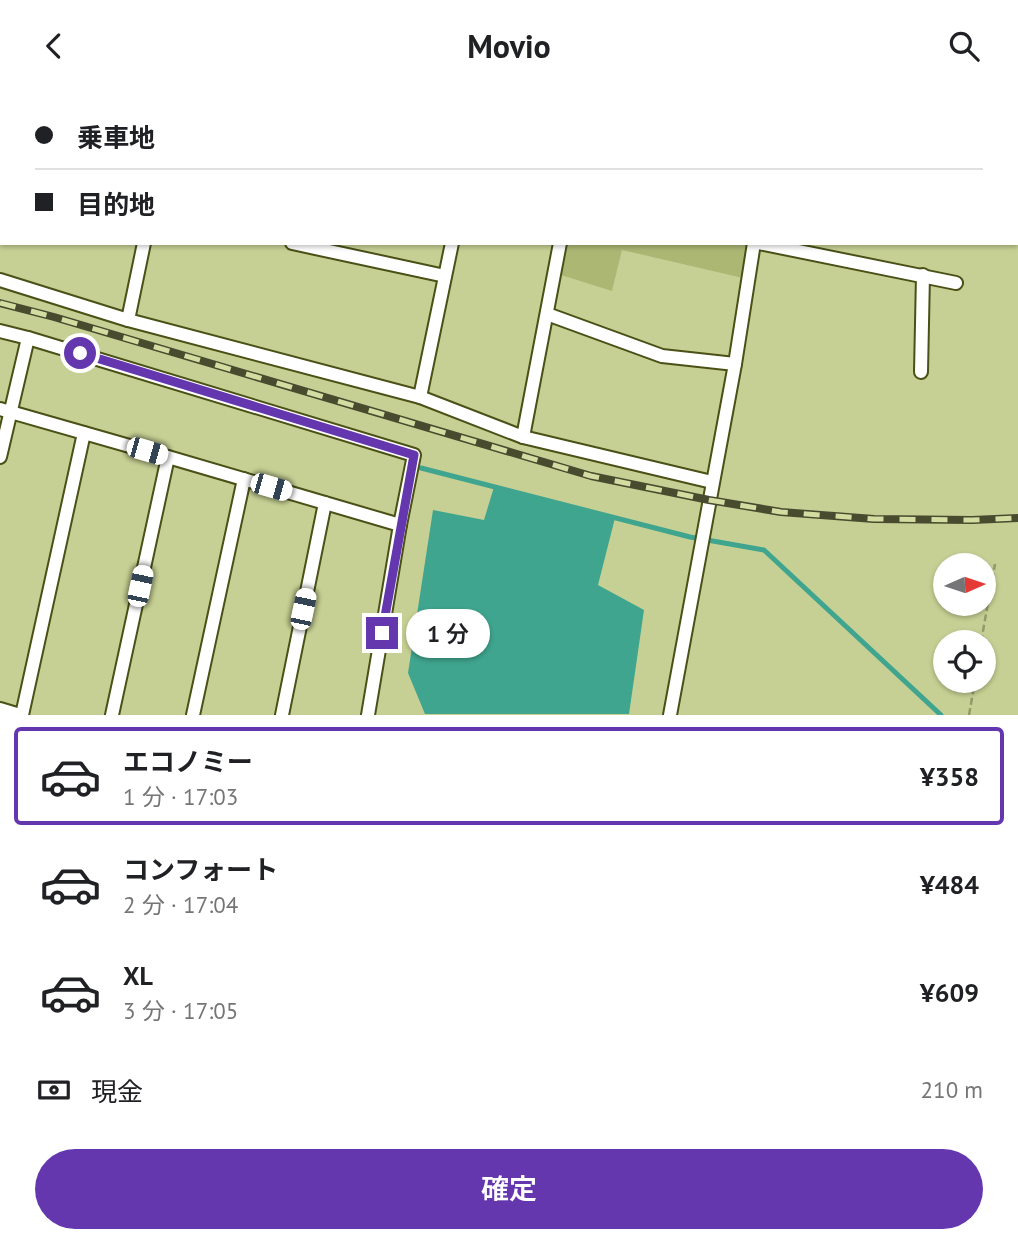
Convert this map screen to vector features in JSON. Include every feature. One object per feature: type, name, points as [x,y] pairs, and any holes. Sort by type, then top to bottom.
[{"type":"street","points":[[128,320],[145,245]]},
{"type":"street","points":[[301,245],[445,276]]},
{"type":"street","points":[[420,397],[452,245]]},
{"type":"street","points":[[523,437],[560,245]]},
{"type":"street","points":[[670,715],[757,245]]},
{"type":"street","points":[[767,245],[956,283]]},
{"type":"street","points":[[921,372],[923,275]]},
{"type":"street","points":[[0,280],[128,320],[420,397],[523,437],[712,482]]},
{"type":"street","points":[[547,314],[662,356],[735,364]]},
{"type":"street","points":[[0,331],[414,455],[368,715]]},
{"type":"street","points":[[0,457],[6,411],[28,338]]},
{"type":"street","points":[[6,411],[400,525]]},
{"type":"street","points":[[0,709],[21,715],[84,433]]},
{"type":"street","points":[[112,715],[167,457]]},
{"type":"street","points":[[193,715],[244,479]]},
{"type":"street","points":[[282,715],[324,503]]},
{"type":"path","points":[[969,715],[973,693]]},
{"type":"green space","points":[[567,245],[750,245],[743,278],[622,250],[612,291],[561,275]]},
{"type":"water","points":[[494,487],[615,518],[598,585],[644,610],[629,714],[425,714],[408,673],[433,510],[484,520]]},
{"type":"waterway","points":[[421,468],[690,537],[764,550],[941,715]]},
{"type":"railway","points":[[0,303],[591,476],[781,512],[874,519],[1018,518]]},
{"type":"route","points":[[80,353],[414,455],[382,633]]}]
